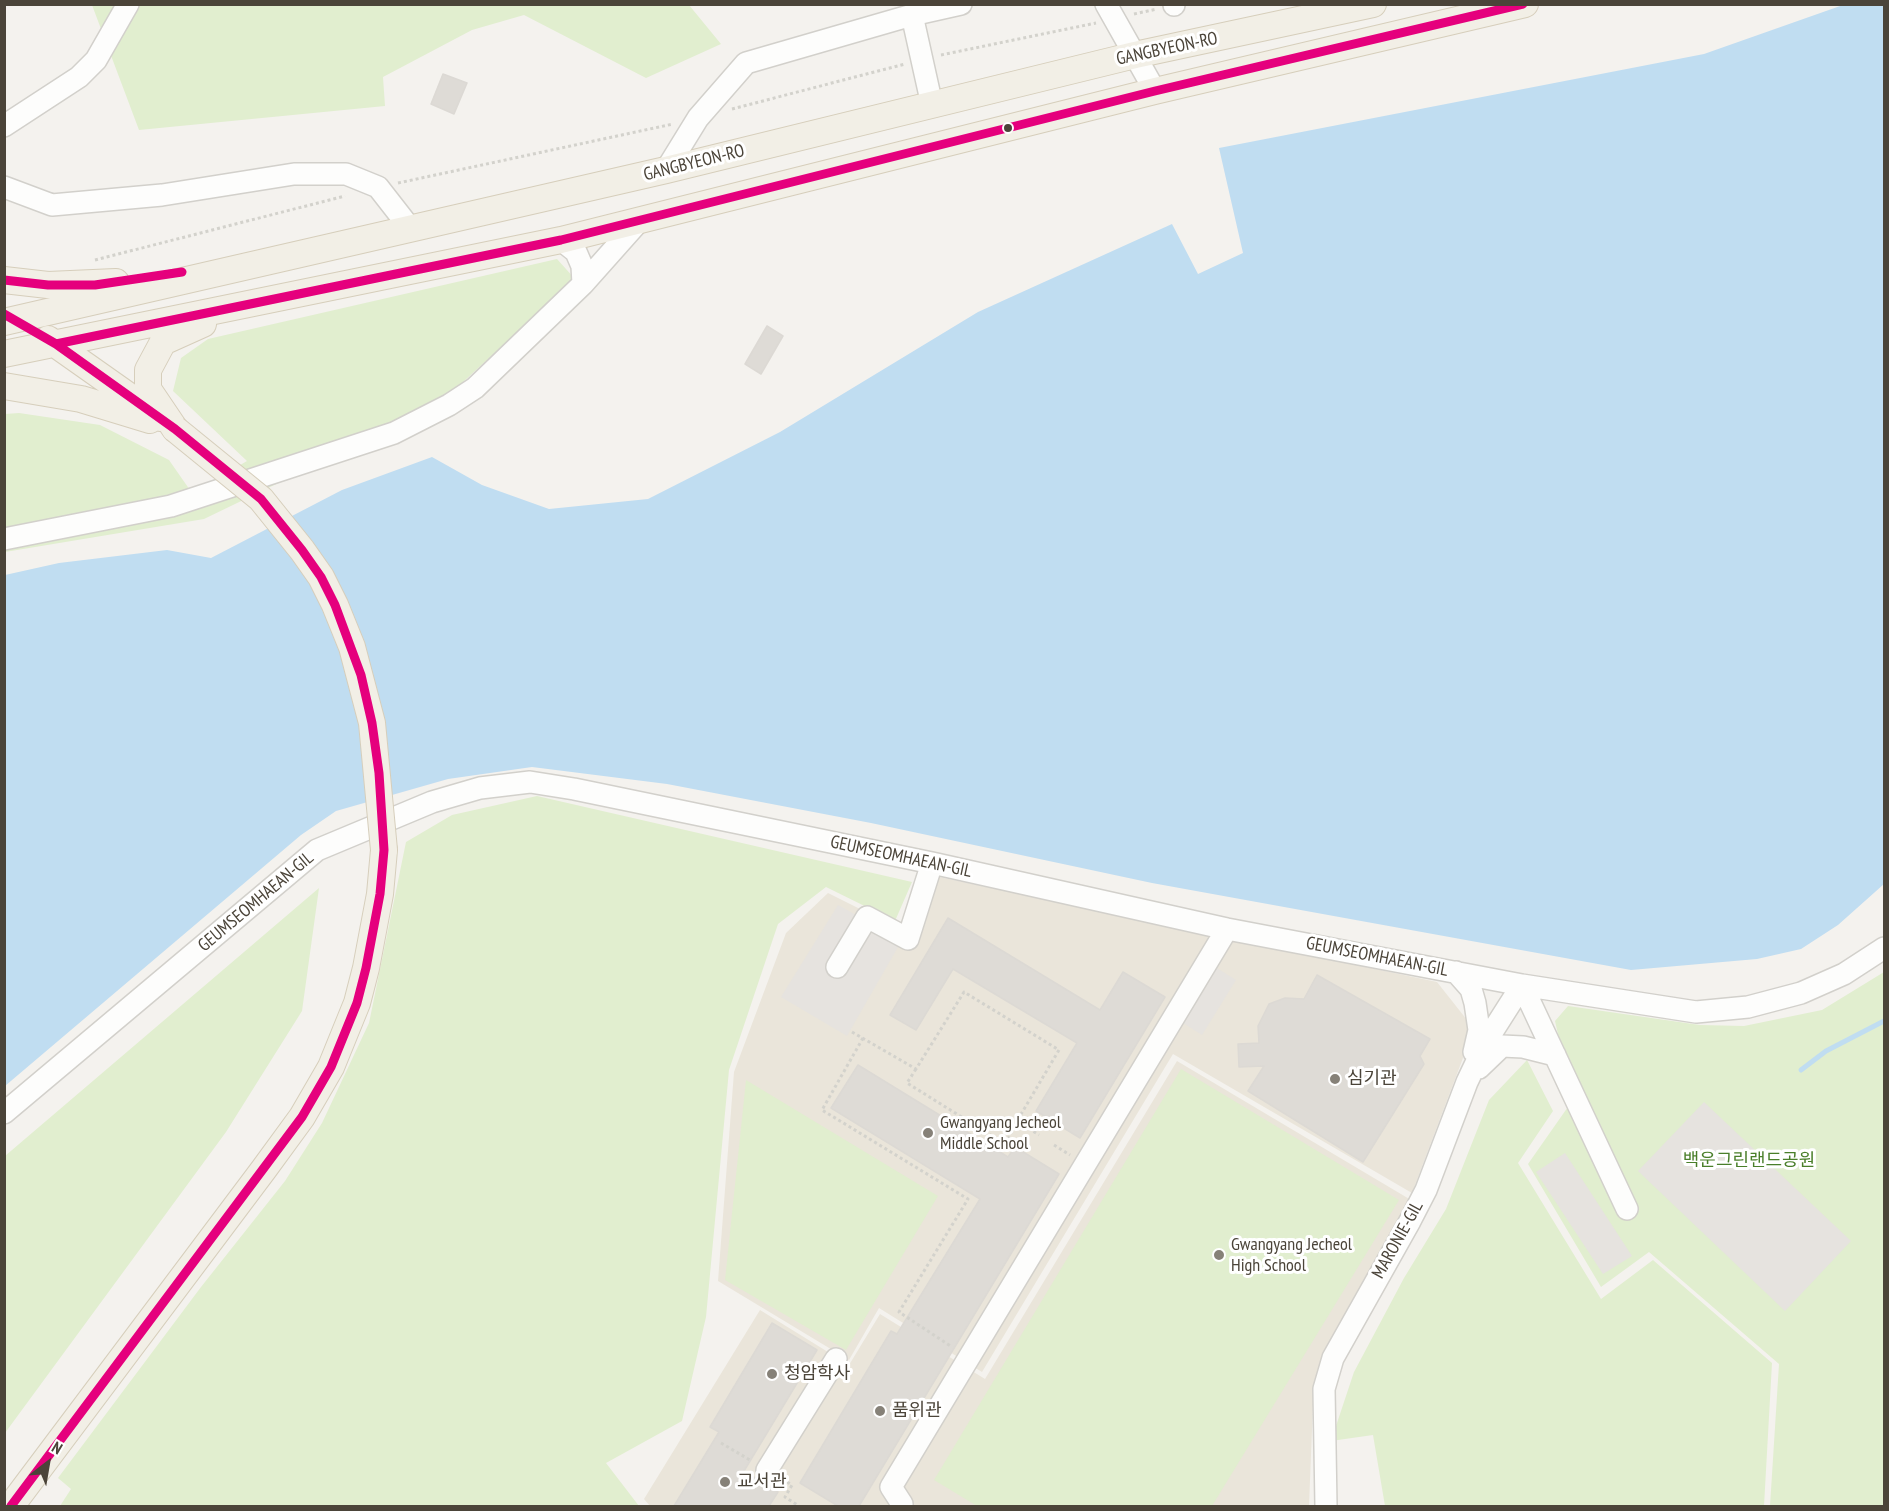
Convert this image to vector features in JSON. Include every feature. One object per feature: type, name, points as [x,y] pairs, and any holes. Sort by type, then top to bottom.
[{"type":"main road","name":"GANGBYEON-RO","points":[[4,354],[561,240],[1155,91],[1525,4]]},
{"type":"main road","name":"GANGBYEON-RO","points":[[8,318],[666,170],[1135,55],[1364,6]]},
{"type":"main road","points":[[4,280],[48,285],[95,285],[276,259]]},
{"type":"main road","points":[[175,429],[148,389],[148,370],[163,342],[184,331],[285,295]]},
{"type":"main road","points":[[8,318],[56,344],[175,429],[261,499],[302,549],[321,577],[352,646],[372,723],[384,849],[380,894],[366,968],[357,1002],[331,1067],[302,1117],[11,1506]]},
{"type":"main road","points":[[4,386],[81,399],[175,429]]},
{"type":"street","points":[[4,126],[79,77],[96,60],[128,4]]},
{"type":"street","points":[[666,170],[698,118],[746,63],[912,15],[961,4]]},
{"type":"street","points":[[1110,12],[1155,91]]},
{"type":"street","points":[[912,15],[932,105]]},
{"type":"street","points":[[4,187],[52,205],[162,195],[294,174],[346,174],[378,187],[410,228]]},
{"type":"street","points":[[4,539],[171,507],[394,433],[475,388],[583,284],[640,220]]},
{"type":"street","points":[[561,240],[576,252],[582,266],[583,284]]},
{"type":"street","name":"GEUMSEOMHAEAN-GIL","points":[[4,1113],[318,850],[432,802],[480,788],[530,782],[574,789],[932,863],[1227,928],[1522,985],[1696,1012],[1749,1007],[1801,993],[1844,974],[1884,948]]},
{"type":"street","points":[[837,967],[867,916],[908,939],[932,863]]},
{"type":"street","points":[[902,1504],[891,1487],[1227,928]]},
{"type":"street","points":[[1456,972],[1471,989],[1479,1030],[1467,1082]]},
{"type":"street","points":[[1522,985],[1627,1209]]},
{"type":"street","name":"MARONIE-GIL","points":[[1326,1506],[1324,1389],[1333,1358],[1426,1190],[1467,1082],[1487,1040],[1522,985]]},
{"type":"street","points":[[1467,1082],[1502,1046],[1523,1047],[1555,1055]]},
{"type":"street","points":[[766,1470],[836,1359]]},
{"type":"path","points":[[732,109],[1110,12],[1174,5]]},
{"type":"path","points":[[378,187],[698,118]]},
{"type":"path","points":[[87,262],[347,195]]},
{"type":"path","points":[[964,992],[1059,1050],[1005,1144],[907,1083],[916,1070],[964,992]]},
{"type":"path","points":[[852,1032],[916,1070]]},
{"type":"path","points":[[863,1038],[822,1110],[968,1199],[899,1312],[970,1358]]},
{"type":"path","points":[[1017,1121],[1039,1135]]},
{"type":"shaded area","name":"Gwangyang Jecheol Middle School","points":[[925,874],[1437,982],[1471,1025],[1463,1058],[1412,1193],[1173,1054],[982,1372],[879,1308],[849,1360],[718,1281],[734,1072],[786,933],[828,893],[898,928]]},
{"type":"shaded area","points":[[838,905],[902,940],[847,1036],[781,997]]},
{"type":"shaded area","points":[[1217,968],[1236,980],[1202,1035],[1183,1023]]},
{"type":"shaded area","name":"Gwangyang Jecheol High School","points":[[1177,1061],[1411,1200],[1325,1350],[1317,1372],[1313,1404],[1309,1506],[650,1506],[644,1499],[760,1310],[849,1365],[880,1314],[985,1379]]},
{"type":"shaded area","points":[[1704,1102],[1851,1241],[1785,1311],[1638,1171]]},
{"type":"shaded area","points":[[1565,1153],[1632,1256],[1603,1274],[1536,1172]]},
{"type":"green space","points":[[92,5],[689,5],[721,44],[646,78],[524,15],[472,30],[383,77],[385,106],[139,130]]},
{"type":"green space","points":[[557,259],[575,279],[450,394],[384,432],[204,519],[5,552],[5,414],[19,413],[100,425],[169,460],[192,493],[247,461],[173,391],[181,358],[208,339]]},
{"type":"green space","points":[[537,796],[912,882],[895,921],[826,887],[778,924],[729,1070],[706,1317],[682,1421],[606,1463],[639,1506],[60,1506],[71,1489],[58,1478],[201,1287],[285,1181],[322,1123],[369,1023],[406,842],[452,815]]},
{"type":"green space","points":[[319,888],[302,1011],[226,1132],[5,1433],[5,1156]]},
{"type":"green space","name":"백운그린랜드공원","points":[[1884,972],[1884,1506],[1770,1506],[1779,1364],[1649,1252],[1601,1287],[1528,1164],[1577,1094],[1566,1070],[1555,1021],[1568,1006],[1700,1025],[1744,1026],[1822,1010]]},
{"type":"green space","points":[[1527,1060],[1553,1111],[1518,1163],[1601,1299],[1653,1260],[1772,1363],[1764,1506],[1385,1506],[1373,1435],[1331,1441],[1354,1372],[1404,1278],[1446,1209],[1489,1100]]},
{"type":"green space","name":"Gwangyang Jecheol High School","points":[[1181,1069],[1399,1200],[1212,1506],[977,1506],[934,1480]]},
{"type":"green space","points":[[746,1080],[938,1196],[846,1350],[725,1280]]},
{"type":"water","points":[[1843,5],[1884,5],[1884,884],[1838,925],[1801,949],[1757,959],[1631,970],[1152,883],[871,823],[667,784],[532,767],[448,779],[336,811],[301,835],[5,1086],[5,575],[59,563],[167,550],[211,558],[342,490],[432,457],[482,485],[549,509],[648,499],[780,432],[978,312],[1172,224],[1198,274],[1243,253],[1219,148],[1704,54]]},
{"type":"building","points":[[443,74],[467,83],[454,114],[431,104]]},
{"type":"building","points":[[767,326],[783,336],[761,374],[745,364]]},
{"type":"building","points":[[948,918],[1100,1010],[1123,972],[1165,997],[1080,1138],[1036,1111],[1077,1043],[953,969],[916,1030],[890,1015]]},
{"type":"building","name":"심기관","points":[[1317,975],[1430,1039],[1420,1056],[1424,1064],[1363,1162],[1248,1091],[1264,1066],[1239,1067],[1238,1044],[1259,1043],[1258,1026],[1269,1004],[1285,998],[1304,999]]},
{"type":"building","points":[[858,1065],[1008,1157],[1015,1147],[1059,1174],[859,1506],[838,1506],[800,1483],[891,1331],[897,1334],[980,1199],[831,1108]]},
{"type":"building","points":[[772,1323],[817,1350],[744,1471],[778,1492],[769,1506],[674,1506],[719,1432],[710,1427]]},
{"type":"waterway","points":[[1801,1070],[1826,1051],[1884,1021]]},
{"type":"transit line","points":[[56,344],[561,240],[1155,91],[1523,4]]},
{"type":"transit line","points":[[4,280],[48,285],[95,285],[182,272]]},
{"type":"transit line","points":[[4,314],[56,344],[175,429],[261,499],[302,550],[321,577],[335,605],[361,675],[372,723],[379,773],[384,850],[380,894],[366,968],[357,1003],[331,1067],[302,1117],[11,1506]]},
{"type":"place","name":"심기관","points":[[1335,1079]]},
{"type":"place","name":"Gwangyang Jecheol Middle School","points":[[928,1133]]},
{"type":"place","name":"Gwangyang Jecheol High School","points":[[1219,1255]]},
{"type":"place","name":"청암학사","points":[[772,1374]]},
{"type":"place","name":"품위관","points":[[880,1411]]},
{"type":"place","name":"교서관","points":[[725,1482]]}]
